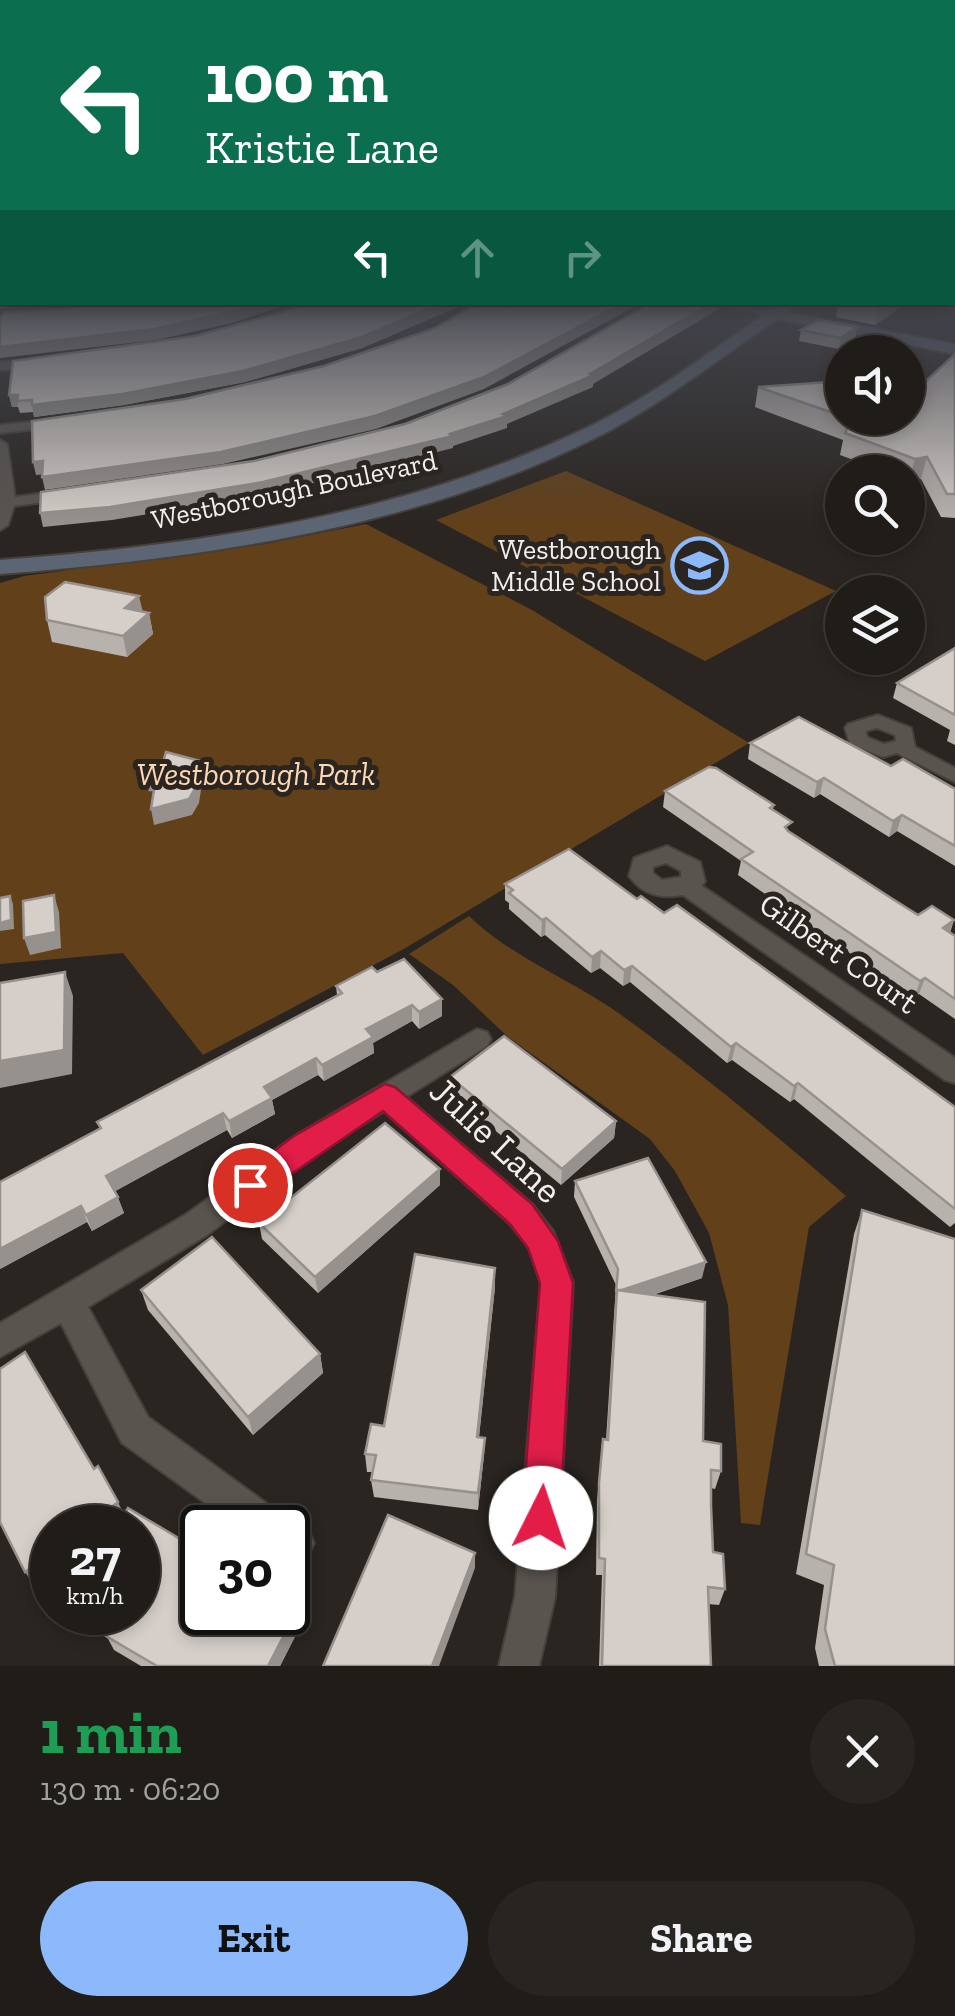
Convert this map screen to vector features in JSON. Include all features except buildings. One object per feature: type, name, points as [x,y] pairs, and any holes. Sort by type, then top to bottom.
[{"type":"main road","name":"Westborough Boulevard","points":[[0,550],[136,539],[228,525],[356,498],[449,472],[538,440],[597,412],[669,370]]},
{"type":"main road","name":"Westborough Boulevard","points":[[0,567],[138,554],[235,538],[446,488],[547,452],[616,420],[687,370]]},
{"type":"street","points":[[0,429],[68,422]]},
{"type":"street","points":[[0,444],[8,502],[0,525]]},
{"type":"street","points":[[8,502],[86,493]]},
{"type":"street","points":[[902,748],[955,776]]},
{"type":"street","name":"Gilbert Court","points":[[686,886],[955,1072]]},
{"type":"street","points":[[0,1341],[196,1225],[305,1145],[477,1038]]},
{"type":"street","name":"Julie Lane","points":[[385,1096],[521,1214],[542,1241],[557,1283],[535,1597],[519,1666]]},
{"type":"street","points":[[68,1302],[135,1430],[241,1505]]},
{"type":"green space","points":[[566,471],[825,586],[825,597],[705,661],[436,520]]},
{"type":"green space","name":"Westborough Park","points":[[366,524],[532,610],[749,743],[402,950],[203,1055],[123,953],[0,964],[0,583],[24,576],[265,544]]},
{"type":"green space","points":[[469,916],[505,945],[605,1004],[652,1038],[846,1196],[809,1227],[760,1525],[741,1523],[728,1305],[709,1233],[675,1171],[650,1139],[508,1037],[453,985],[409,954]]},
{"type":"place","name":"Westborough Middle School","points":[[700,565]]},
{"type":"route","points":[[250,1185],[305,1145],[385,1096],[521,1214],[542,1241],[557,1283],[541,1518]]}]
